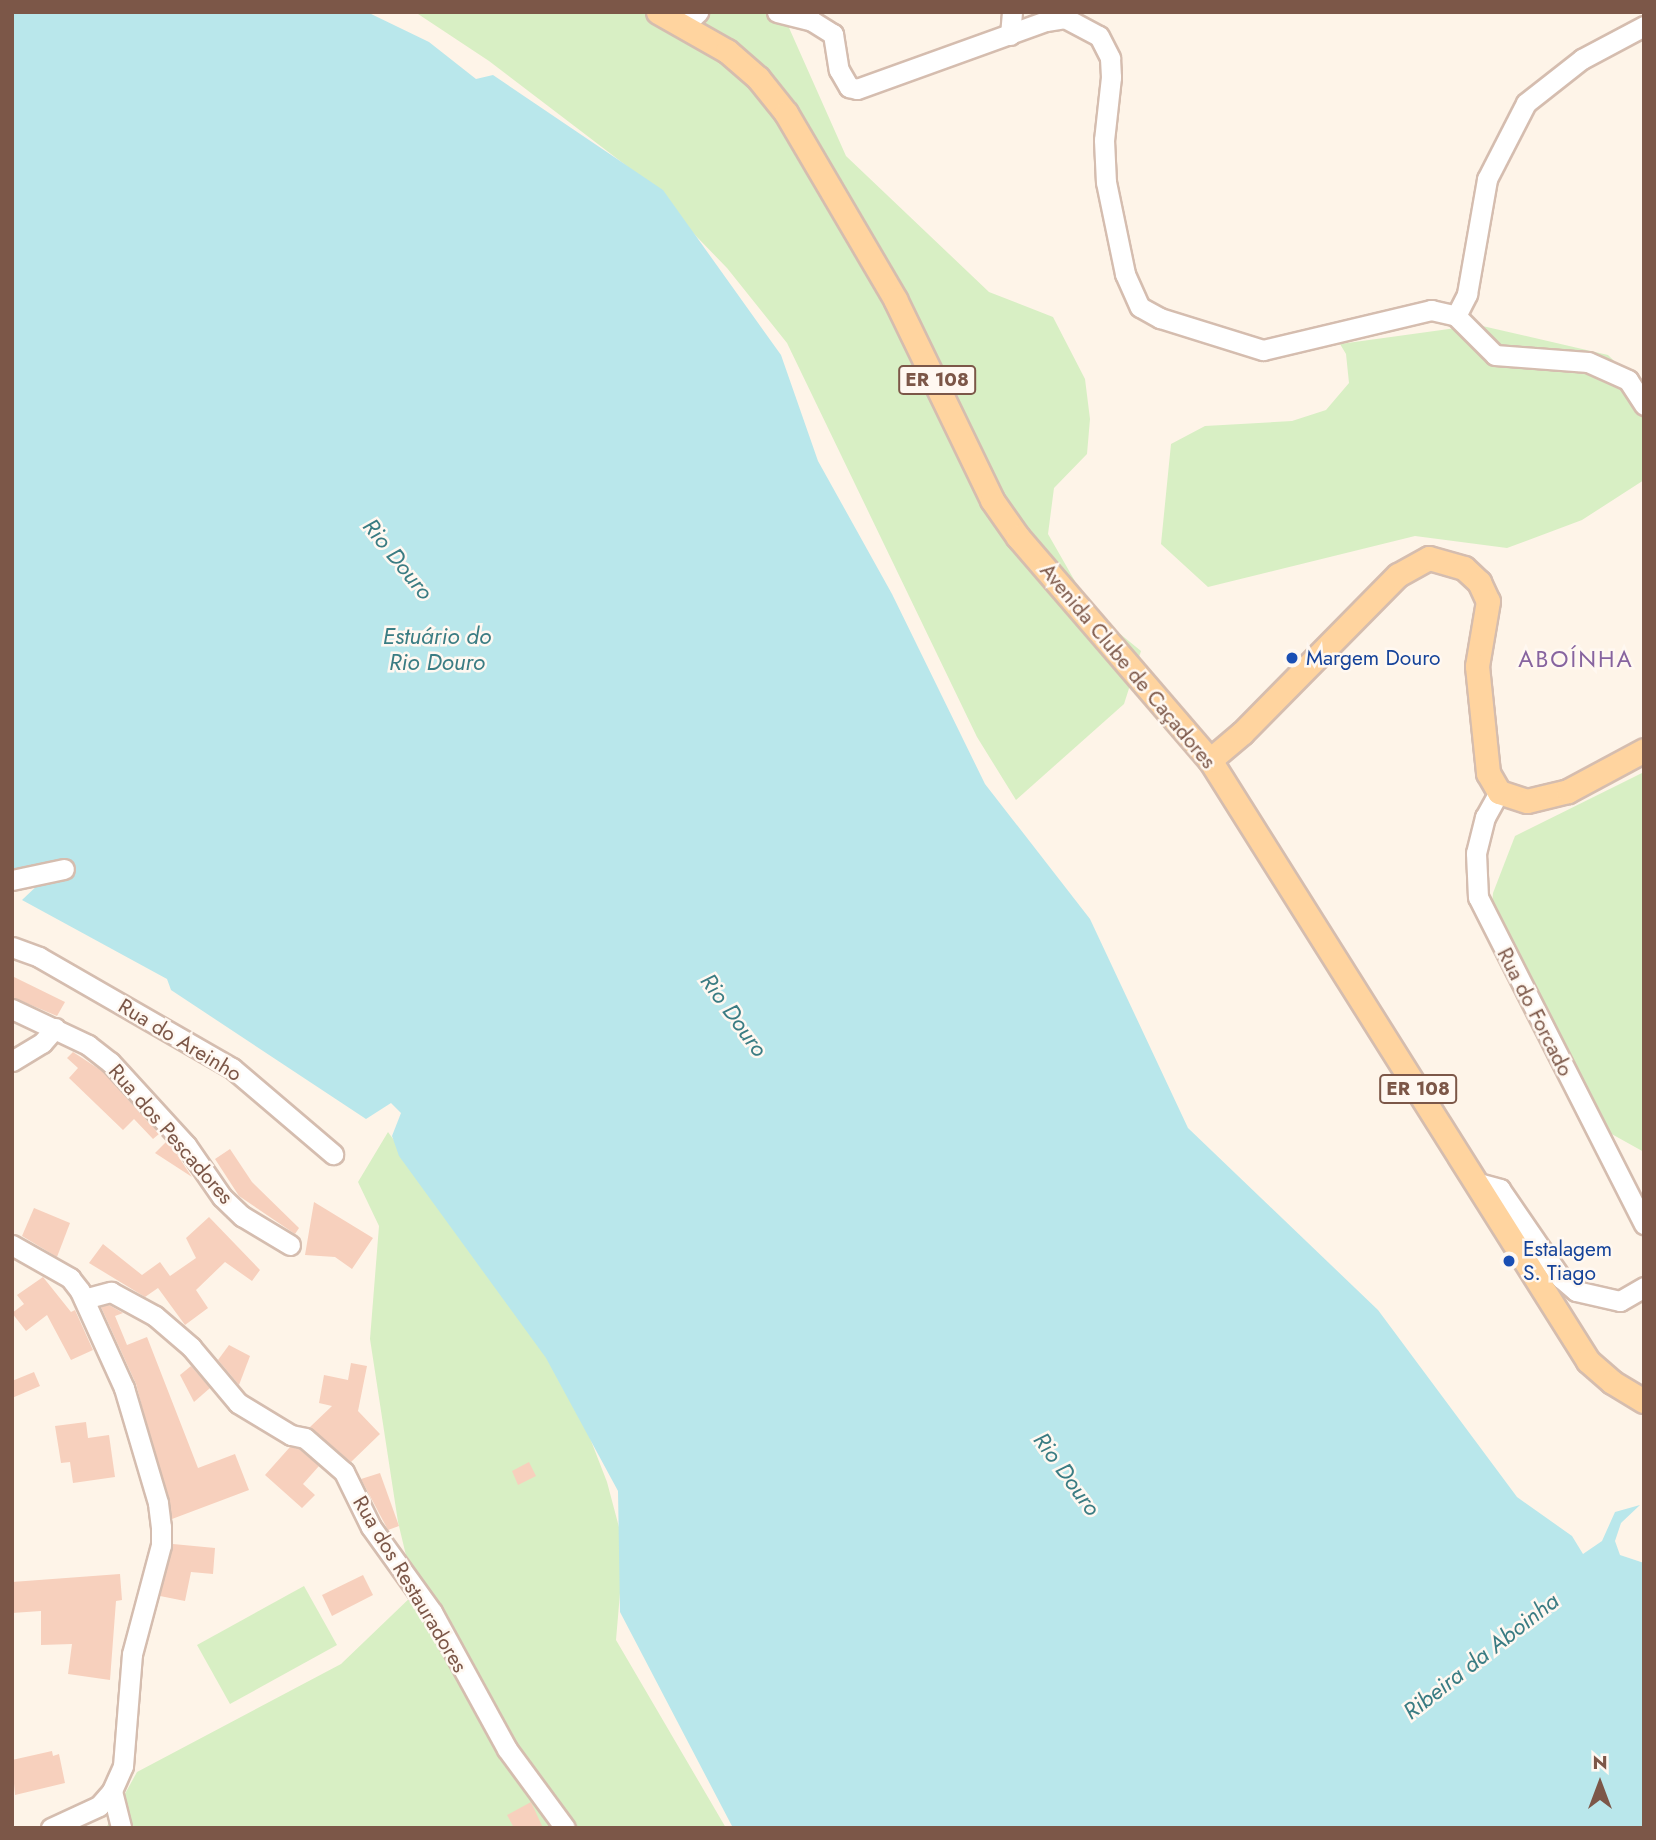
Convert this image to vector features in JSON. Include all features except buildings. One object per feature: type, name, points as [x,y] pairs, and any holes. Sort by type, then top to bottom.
[{"type":"main road","name":"Avenida Clube de Caçadores","points":[[658,12],[691,19],[758,78],[786,113],[895,299],[992,500],[1018,537],[1210,760],[1588,1361],[1612,1382],[1644,1401]]},
{"type":"main road","points":[[1210,760],[1242,733],[1398,575],[1416,562],[1446,559],[1479,582],[1488,601],[1477,666],[1488,772],[1499,792],[1527,801],[1568,791],[1644,750]]},
{"type":"street","points":[[777,12],[812,21],[833,34],[839,70],[849,87],[857,89],[1065,18],[1099,36],[1110,58],[1111,77],[1104,150],[1106,182],[1125,274],[1140,307],[1235,344],[1262,350],[1431,310],[1456,316],[1495,355],[1588,362],[1628,380],[1644,405]]},
{"type":"street","points":[[1010,35],[1012,12]]},
{"type":"street","points":[[1456,316],[1468,294],[1487,179],[1526,103],[1582,59],[1644,26]]},
{"type":"street","name":"Rua do Forcado","points":[[1499,792],[1485,817],[1476,853],[1478,897],[1644,1224]]},
{"type":"street","points":[[12,880],[64,869]]},
{"type":"street","name":"Rua do Areinho","points":[[12,947],[39,957],[232,1068],[333,1154]]},
{"type":"street","name":"Rua dos Pescadores","points":[[12,1009],[55,1028],[110,1062],[186,1145],[222,1197],[242,1216],[290,1245]]},
{"type":"street","points":[[12,1061],[42,1043],[55,1028]]},
{"type":"street","points":[[1478,1183],[1500,1189],[1561,1278],[1576,1291],[1620,1301],[1644,1287]]},
{"type":"street","points":[[12,1245],[70,1278],[84,1299],[124,1388],[158,1503],[161,1527],[161,1545],[132,1654],[123,1766],[112,1791],[99,1806],[51,1828]]},
{"type":"street","name":"Rua dos Restauradores","points":[[84,1299],[111,1292],[155,1316],[191,1347],[237,1403],[290,1435],[305,1438],[344,1472],[371,1527],[432,1612],[507,1749],[565,1828]]},
{"type":"street","points":[[112,1791],[121,1828]]},
{"type":"green space","points":[[415,12],[782,12],[846,156],[989,292],[1053,317],[1085,379],[1090,419],[1087,454],[1054,488],[1048,534],[1092,611],[1141,651],[1124,704],[1016,800],[977,737],[787,343],[727,268],[632,170],[489,61]]},
{"type":"green space","points":[[1478,325],[1608,355],[1644,390],[1644,480],[1582,520],[1507,548],[1415,536],[1208,587],[1161,544],[1171,444],[1205,426],[1292,421],[1326,410],[1349,383],[1346,354],[1340,344]]},
{"type":"green space","points":[[1644,772],[1644,1152],[1608,1132],[1489,940],[1493,893],[1515,836]]},
{"type":"green space","points":[[388,1132],[586,1402],[583,1420],[607,1482],[624,1546],[616,1640],[726,1828],[106,1828],[137,1772],[341,1664],[415,1593],[398,1522],[370,1339],[379,1226],[358,1182]]},
{"type":"green space","points":[[304,1586],[337,1645],[230,1704],[197,1645]]},
{"type":"water","name":"Estuário do Rio Douro","points":[[12,12],[367,12],[429,42],[476,79],[493,75],[663,190],[781,355],[818,461],[892,594],[985,784],[1090,919],[1188,1128],[1378,1310],[1517,1497],[1572,1536],[1583,1554],[1602,1541],[1615,1512],[1640,1505],[1621,1523],[1615,1541],[1620,1555],[1644,1563],[1644,1828],[733,1828],[620,1612],[618,1491],[546,1358],[399,1156],[392,1136],[401,1113],[391,1103],[366,1119],[171,990],[167,979],[22,900],[42,881],[12,871]]},
{"type":"place","name":"Margem Douro","points":[[1292,658]]},
{"type":"place","name":"Estalagem S. Tiago","points":[[1509,1261]]},
{"type":"district","name":"ABOÍNHA","points":[[1576,659]]},
{"type":"water label","name":"Rio Douro","points":[[398,559]]},
{"type":"water label","name":"Rio Douro","points":[[734,1015]]},
{"type":"water label","name":"Rio Douro","points":[[1067,1474]]},
{"type":"water label","name":"Ribeira da Aboinha","points":[[1481,1656]]}]
